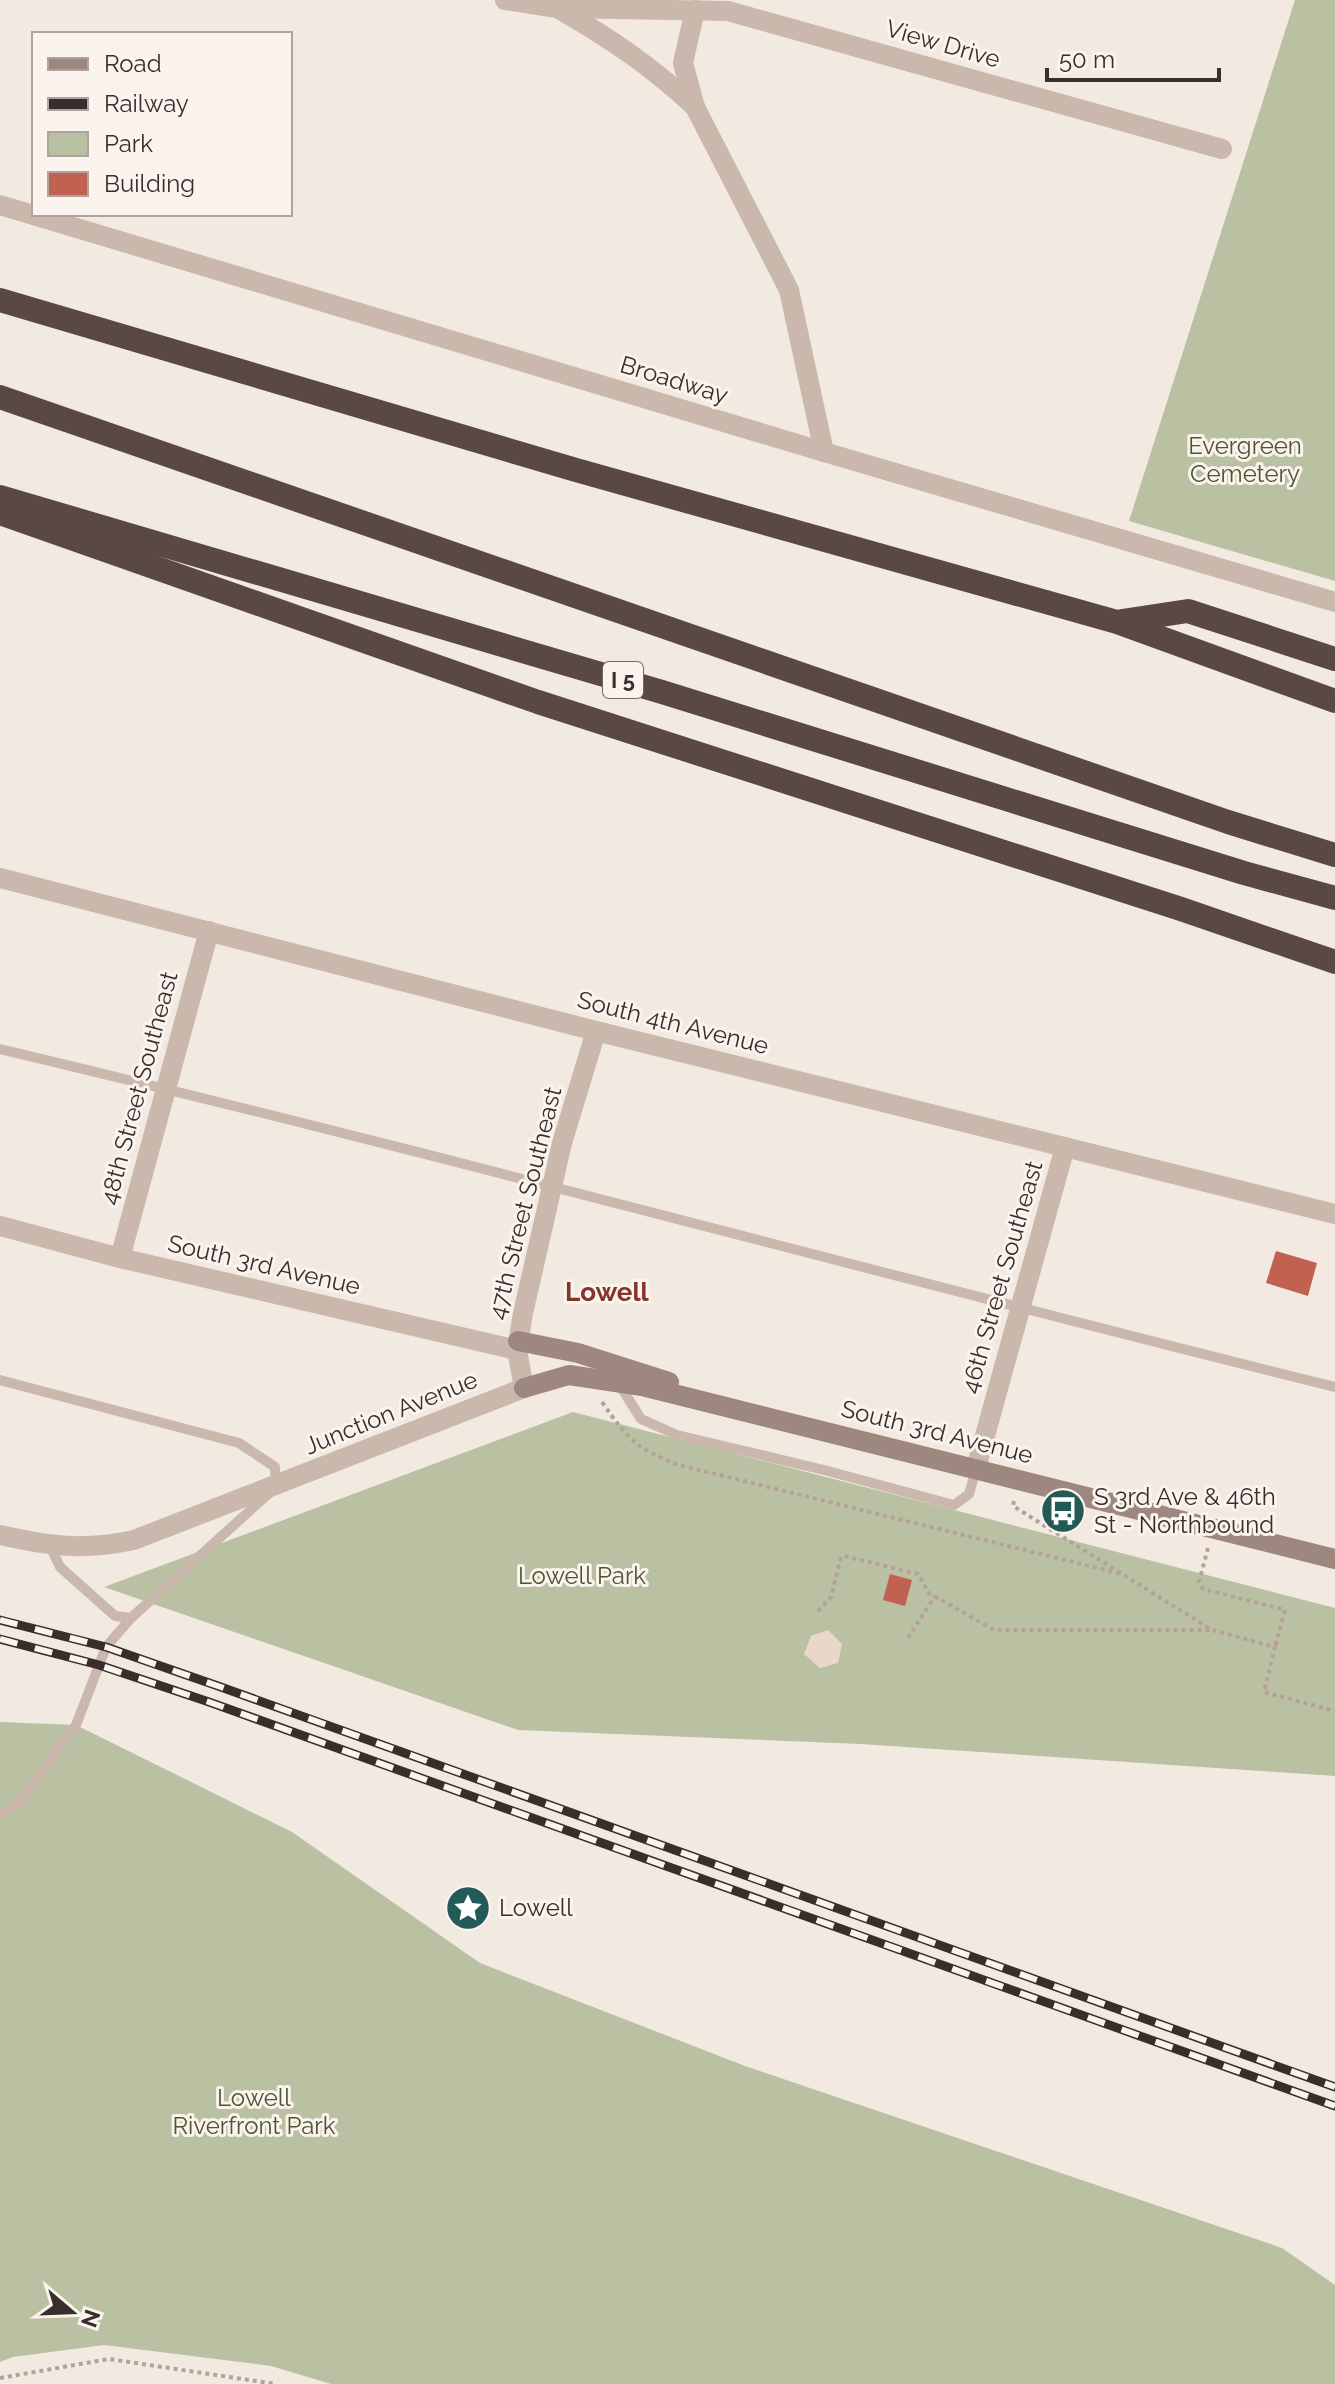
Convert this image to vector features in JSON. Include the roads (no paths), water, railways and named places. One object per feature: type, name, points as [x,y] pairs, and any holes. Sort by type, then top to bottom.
[{"type":"highway","points":[[0,300],[576,470],[1117,622],[1335,701]]},
{"type":"highway","points":[[0,397],[1168,801],[1335,855]]},
{"type":"highway","name":"I 5","points":[[0,497],[662,692],[1244,873],[1335,908]]},
{"type":"highway","points":[[0,513],[538,702],[1181,909],[1335,962]]},
{"type":"highway","points":[[1117,622],[1188,611],[1335,659]]},
{"type":"highway","points":[[1244,873],[1335,898]]},
{"type":"highway","points":[[1181,909],[1335,976]]},
{"type":"main road","points":[[517,1345],[578,1353],[642,1371],[752,1413]]},
{"type":"main road","name":"South 3rd Avenue","points":[[524,1388],[569,1375],[618,1382],[1335,1559]]},
{"type":"street","name":"View Drive","points":[[505,0],[557,8],[695,10],[730,6],[1222,149]]},
{"type":"street","points":[[557,8],[614,40],[661,75],[695,107]]},
{"type":"street","points":[[695,10],[683,63],[695,107],[789,290],[824,452]]},
{"type":"street","name":"Broadway","points":[[0,205],[32,215]]},
{"type":"street","name":"Broadway","points":[[37,216],[1335,602]]},
{"type":"street","name":"South 4th Avenue","points":[[0,878],[596,1031],[1335,1214]]},
{"type":"street","name":"48th Street Southeast","points":[[120,1258],[209,931]]},
{"type":"street","name":"47th Street Southeast","points":[[524,1388],[517,1345],[562,1143],[596,1031]]},
{"type":"street","name":"46th Street Southeast","points":[[976,1468],[1065,1147]]},
{"type":"street","name":"South 3rd Avenue","points":[[0,1226],[120,1258],[517,1345]]},
{"type":"street","name":"Junction Avenue","points":[[0,1535],[50,1546],[99,1548],[134,1540],[524,1388]]},
{"type":"lane","points":[[0,1049],[553,1185],[1020,1309],[1335,1387]]},
{"type":"lane","points":[[0,1380],[239,1443],[275,1467],[276,1487],[131,1618],[106,1647],[76,1725],[18,1804],[0,1815]]},
{"type":"lane","points":[[618,1382],[641,1419],[677,1435],[954,1505],[969,1494],[976,1468]]},
{"type":"lane","points":[[50,1546],[60,1567],[115,1616],[131,1618]]},
{"type":"railway","points":[[0,1620],[106,1647],[218,1686],[1335,2087]]},
{"type":"railway","points":[[0,1639],[99,1665],[209,1702],[1335,2106]]},
{"type":"place","name":"S 3rd Ave & 46th St - Northbound","points":[[1063,1511]]},
{"type":"place","name":"Lowell","points":[[468,1908]]},
{"type":"district","name":"Lowell","points":[[607,1292]]},
{"type":"park label","name":"Evergreen Cemetery","points":[[1245,460]]},
{"type":"park label","name":"Lowell Park","points":[[582,1576]]},
{"type":"park label","name":"Lowell Riverfront Park","points":[[254,2112]]}]
